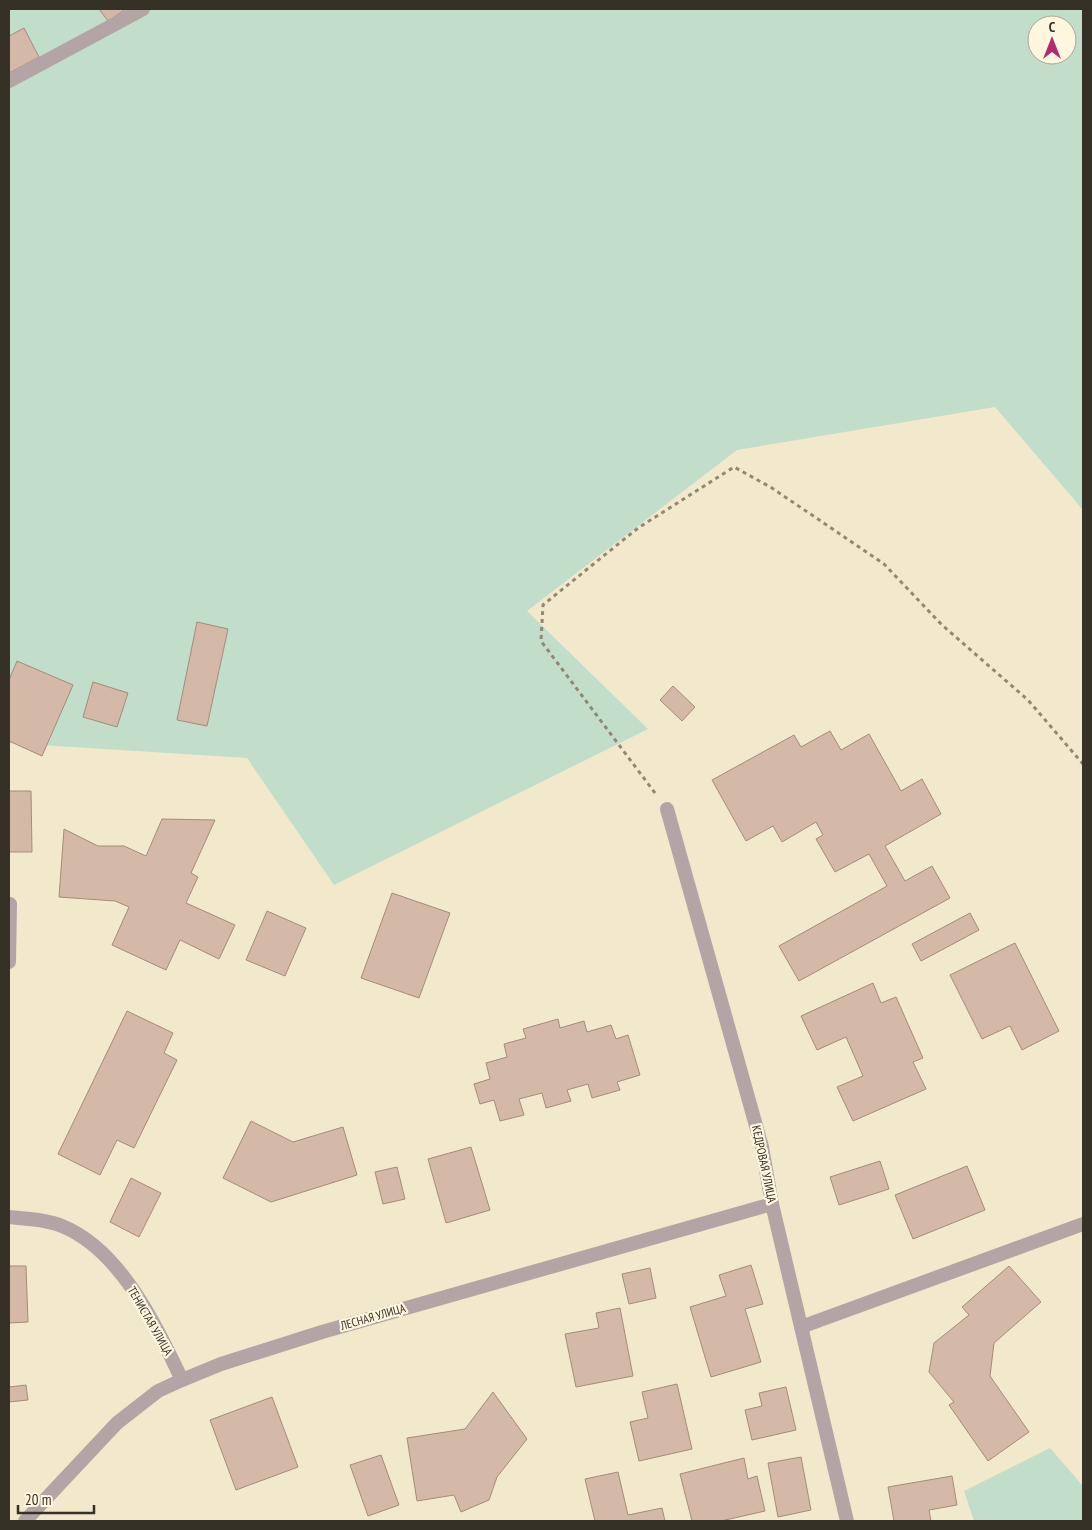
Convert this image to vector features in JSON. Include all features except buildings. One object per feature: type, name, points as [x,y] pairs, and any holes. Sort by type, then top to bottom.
[{"type":"street","points":[[9,81],[143,9]]},
{"type":"street","name":"КЕДРОВАЯ УЛИЦА","points":[[667,809],[762,1147],[772,1204],[847,1521]]},
{"type":"street","points":[[9,962],[10,904]]},
{"type":"street","name":"ЛЕСНАЯ УЛИЦА","points":[[25,1521],[117,1423],[158,1390],[221,1364],[322,1332],[772,1204]]},
{"type":"street","name":"ТЕНИСТАЯ УЛИЦА","points":[[9,1217],[62,1226],[96,1248],[134,1291],[152,1320],[182,1380]]},
{"type":"street","points":[[801,1327],[1083,1224]]},
{"type":"path","points":[[667,809],[541,641],[543,605],[638,528],[734,467],[772,488],[884,564],[942,625],[1028,700],[1083,764]]},
{"type":"green space","points":[[9,9],[1083,9],[1083,510],[995,407],[737,450],[527,611],[648,729],[334,885],[247,758],[9,743]]},
{"type":"green space","points":[[1050,1448],[1083,1486],[1083,1521],[974,1521],[964,1491]]}]
